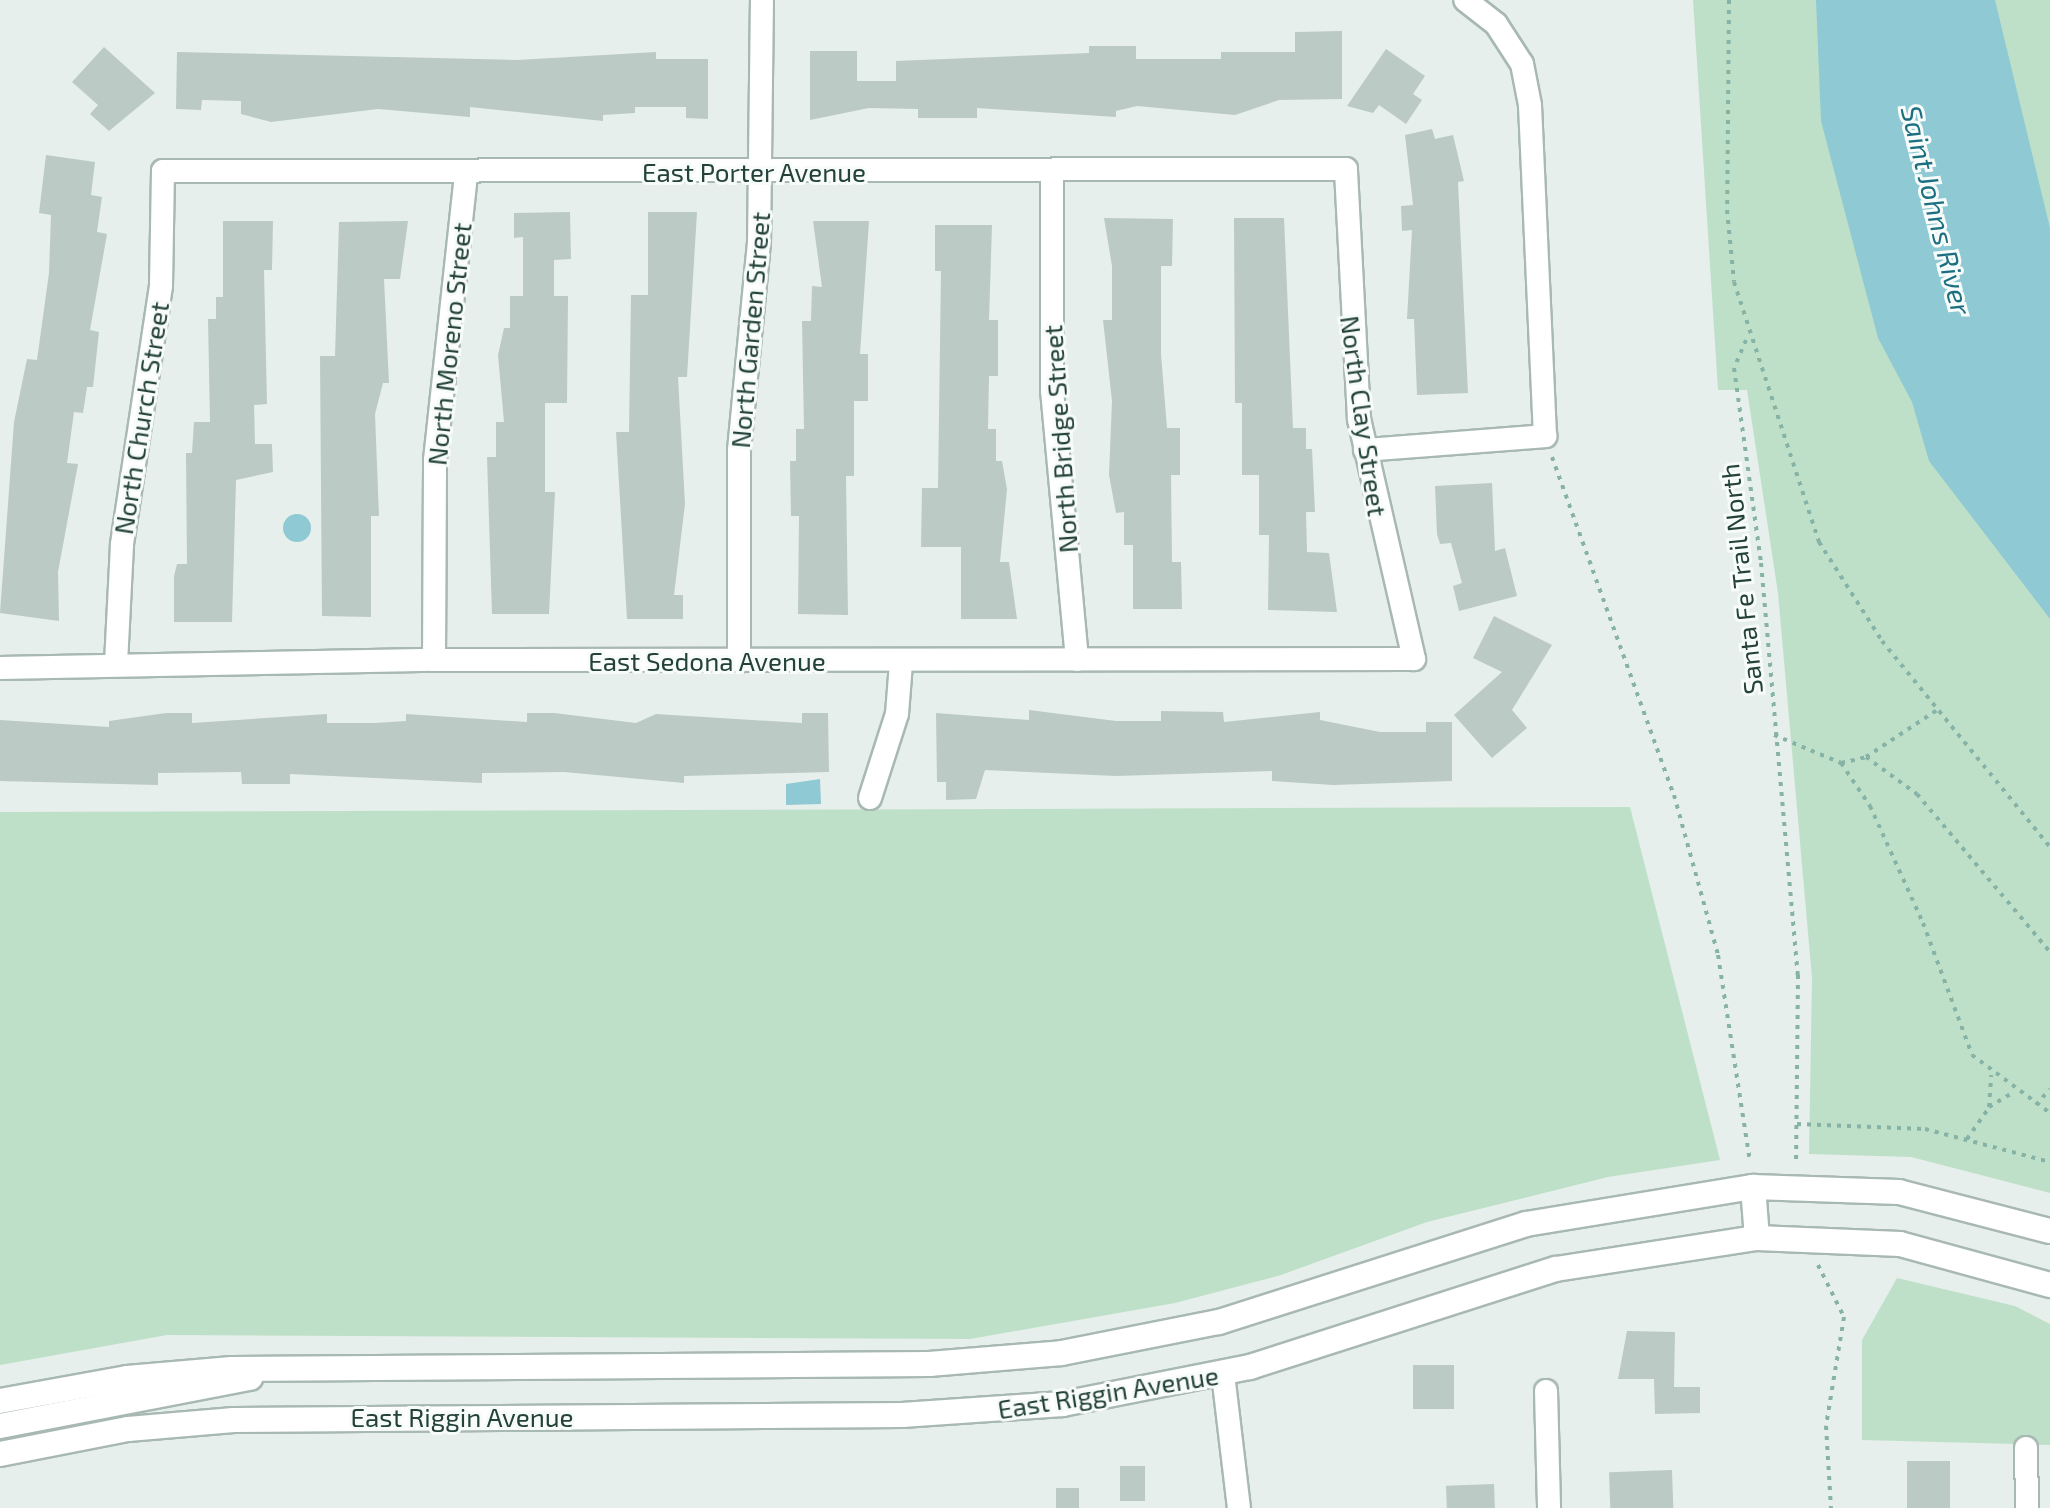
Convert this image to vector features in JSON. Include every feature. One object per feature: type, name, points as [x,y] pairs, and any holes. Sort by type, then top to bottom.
[{"type":"main road","name":"East Riggin Avenue","points":[[0,1401],[127,1378],[287,1367],[929,1364],[1062,1353],[1219,1322],[1526,1224],[1753,1187],[1899,1192],[2050,1231]]},
{"type":"main road","points":[[1753,1187],[1757,1238]]},
{"type":"main road","name":"East Riggin Avenue","points":[[0,1454],[141,1428],[260,1418],[982,1413],[1223,1374],[1530,1275],[1757,1238],[1925,1248],[2050,1285]]},
{"type":"main road","points":[[0,1426],[214,1388],[287,1367]]},
{"type":"street","name":"North Garden Street","points":[[739,661],[739,450],[762,172],[762,0]]},
{"type":"street","points":[[1365,450],[1545,436],[1530,105],[1522,64],[1496,24],[1465,0]]},
{"type":"street","name":"East Porter Avenue","points":[[163,171],[466,173],[1346,169]]},
{"type":"street","name":"North Clay Street","points":[[1346,169],[1347,297],[1365,450],[1414,659]]},
{"type":"street","name":"North Bridge Street","points":[[1052,170],[1052,390],[1077,660]]},
{"type":"street","name":"North Church Street","points":[[116,664],[122,545],[161,286],[163,171]]},
{"type":"street","name":"North Moreno Street","points":[[434,660],[435,460],[466,173]]},
{"type":"street","name":"East Sedona Avenue","points":[[0,668],[434,660],[901,663],[1414,659]]},
{"type":"street","points":[[870,798],[897,714],[901,663]]},
{"type":"street","points":[[1223,1374],[1239,1508]]},
{"type":"street","points":[[1546,1391],[1549,1508]]},
{"type":"street","points":[[2026,1448],[2027,1508]]},
{"type":"path","name":"Santa Fe Trail North","points":[[1729,0],[1727,210],[1747,337],[1734,368],[1798,975],[1796,1159]]},
{"type":"path","points":[[1747,337],[1819,542],[1937,710],[2050,847]]},
{"type":"path","points":[[1545,436],[1674,795],[1718,955],[1753,1187]]},
{"type":"path","points":[[1841,763],[1866,757],[1937,710]]},
{"type":"path","points":[[1774,735],[1841,763],[1870,806],[1923,923],[1972,1055],[1991,1075],[2050,1113]]},
{"type":"path","points":[[1866,757],[1917,794],[2050,952]]},
{"type":"path","points":[[1989,1107],[1991,1075]]},
{"type":"path","points":[[2036,1105],[2050,1089]]},
{"type":"path","points":[[1967,1139],[1989,1107],[2014,1092]]},
{"type":"path","points":[[1797,1124],[1860,1122],[1967,1139],[2050,1162]]},
{"type":"path","points":[[1818,1265],[1844,1317],[1826,1426],[1831,1508]]},
{"type":"green space","points":[[1693,0],[2050,0],[2050,1193],[1911,1157],[1809,1154],[1812,978],[1778,593],[1747,390],[1718,390]]},
{"type":"green space","points":[[1630,807],[1720,1160],[1608,1177],[1427,1222],[1281,1275],[1175,1303],[970,1339],[167,1335],[0,1365],[0,812]]},
{"type":"green space","points":[[1897,1278],[2015,1306],[2050,1324],[2050,1445],[1862,1440],[1862,1340]]},
{"type":"water","name":"Saint Johns River","points":[[1816,0],[1995,0],[2050,228],[2050,619],[1929,461],[1912,402],[1878,338],[1821,121]]},
{"type":"water","points":[[297,514],[307,518],[311,528],[307,538],[297,542],[287,538],[283,528],[287,518]]},
{"type":"water","points":[[820,779],[821,804],[786,805],[786,784]]},
{"type":"building","points":[[1342,31],[1342,99],[1279,100],[1235,115],[1137,106],[1116,111],[1116,117],[977,108],[977,118],[918,118],[918,109],[869,108],[810,120],[810,51],[857,51],[857,81],[896,81],[896,61],[1089,53],[1089,46],[1136,46],[1136,59],[1221,59],[1221,52],[1295,52],[1295,32]]},
{"type":"building","points":[[104,47],[155,93],[109,131],[90,114],[98,105],[72,82]]},
{"type":"building","points":[[1386,49],[1425,76],[1413,94],[1422,100],[1406,124],[1379,105],[1373,113],[1347,106]]},
{"type":"building","points":[[177,52],[517,60],[656,52],[656,59],[708,59],[708,119],[686,118],[686,107],[635,107],[635,113],[603,115],[603,121],[470,107],[470,117],[378,109],[271,122],[241,114],[241,101],[202,100],[201,110],[176,109]]},
{"type":"building","points":[[1432,129],[1435,139],[1453,135],[1464,181],[1458,182],[1468,393],[1417,395],[1414,319],[1407,319],[1412,230],[1402,231],[1401,206],[1413,205],[1405,135]]},
{"type":"building","points":[[46,155],[95,162],[91,195],[102,197],[97,232],[107,234],[90,330],[99,332],[93,387],[87,387],[83,413],[74,412],[67,463],[78,464],[58,572],[59,621],[0,613],[14,422],[27,359],[37,360],[49,273],[51,215],[39,213]]},
{"type":"building","points":[[570,212],[571,259],[554,260],[554,296],[568,296],[567,403],[545,403],[545,492],[555,492],[549,614],[492,614],[487,457],[496,457],[496,422],[504,422],[498,355],[504,328],[510,328],[510,296],[523,296],[523,237],[514,238],[514,213]]},
{"type":"building","points":[[648,212],[697,212],[687,377],[678,377],[685,504],[674,595],[683,595],[683,619],[627,619],[616,432],[629,432],[631,295],[648,295]]},
{"type":"building","points":[[1104,218],[1173,219],[1172,266],[1161,266],[1161,354],[1167,428],[1180,428],[1180,475],[1171,475],[1172,562],[1181,562],[1182,609],[1133,609],[1133,545],[1124,545],[1124,512],[1116,513],[1109,475],[1112,401],[1103,320],[1112,320],[1112,266]]},
{"type":"building","points":[[1234,218],[1284,218],[1293,428],[1306,428],[1306,449],[1312,449],[1315,512],[1306,512],[1307,552],[1329,553],[1337,612],[1268,610],[1269,535],[1259,535],[1259,475],[1242,475],[1242,403],[1235,403]]},
{"type":"building","points":[[223,221],[273,221],[272,270],[264,270],[267,404],[254,405],[255,444],[272,444],[273,472],[236,480],[232,622],[174,622],[174,576],[177,564],[187,564],[186,453],[192,453],[194,422],[210,422],[208,319],[216,319],[216,297],[223,297]]},
{"type":"building","points":[[408,221],[400,279],[384,279],[389,383],[383,383],[375,414],[379,516],[371,516],[371,617],[322,616],[320,356],[335,356],[339,222]]},
{"type":"building","points":[[813,221],[869,221],[860,354],[868,354],[868,401],[854,401],[854,476],[846,476],[848,615],[798,614],[799,516],[791,516],[790,461],[796,461],[796,429],[804,429],[802,321],[811,321],[812,286],[822,287]]},
{"type":"building","points":[[935,225],[992,225],[989,320],[998,320],[998,376],[989,376],[988,429],[996,429],[996,461],[1002,461],[1007,489],[1000,562],[1009,562],[1017,619],[961,619],[961,547],[921,547],[922,488],[938,488],[941,271],[935,271]]},
{"type":"building","points":[[1492,483],[1495,551],[1505,548],[1517,596],[1459,611],[1453,586],[1462,583],[1451,543],[1440,544],[1437,534],[1435,486]]},
{"type":"building","points":[[1494,616],[1552,645],[1512,710],[1527,728],[1492,758],[1454,715],[1502,672],[1473,658]]},
{"type":"building","points":[[1029,710],[1116,721],[1161,721],[1161,711],[1223,712],[1224,722],[1320,712],[1320,720],[1380,732],[1426,732],[1426,722],[1452,722],[1452,781],[1333,785],[1272,781],[1272,771],[1116,776],[985,770],[976,799],[946,800],[946,782],[937,782],[936,713],[1029,720]]},
{"type":"building","points":[[166,713],[192,713],[192,723],[327,714],[327,723],[406,721],[406,714],[527,722],[527,713],[554,713],[636,723],[656,714],[802,723],[802,713],[828,713],[829,772],[684,776],[684,783],[564,772],[482,773],[482,783],[290,774],[290,784],[242,784],[241,772],[158,773],[158,785],[0,781],[0,720],[109,727],[109,721]]},
{"type":"building","points":[[1627,1331],[1675,1332],[1674,1387],[1700,1387],[1700,1413],[1655,1414],[1654,1379],[1618,1379]]},
{"type":"building","points":[[1413,1365],[1454,1365],[1454,1409],[1413,1409]]},
{"type":"building","points":[[1907,1461],[1950,1461],[1950,1508],[1907,1508]]},
{"type":"building","points":[[1120,1466],[1145,1466],[1145,1501],[1120,1501]]},
{"type":"building","points":[[1672,1470],[1673,1508],[1610,1508],[1609,1472]]},
{"type":"building","points":[[1494,1484],[1495,1508],[1447,1508],[1446,1486]]},
{"type":"building","points":[[1056,1488],[1079,1488],[1079,1508],[1056,1508]]}]
